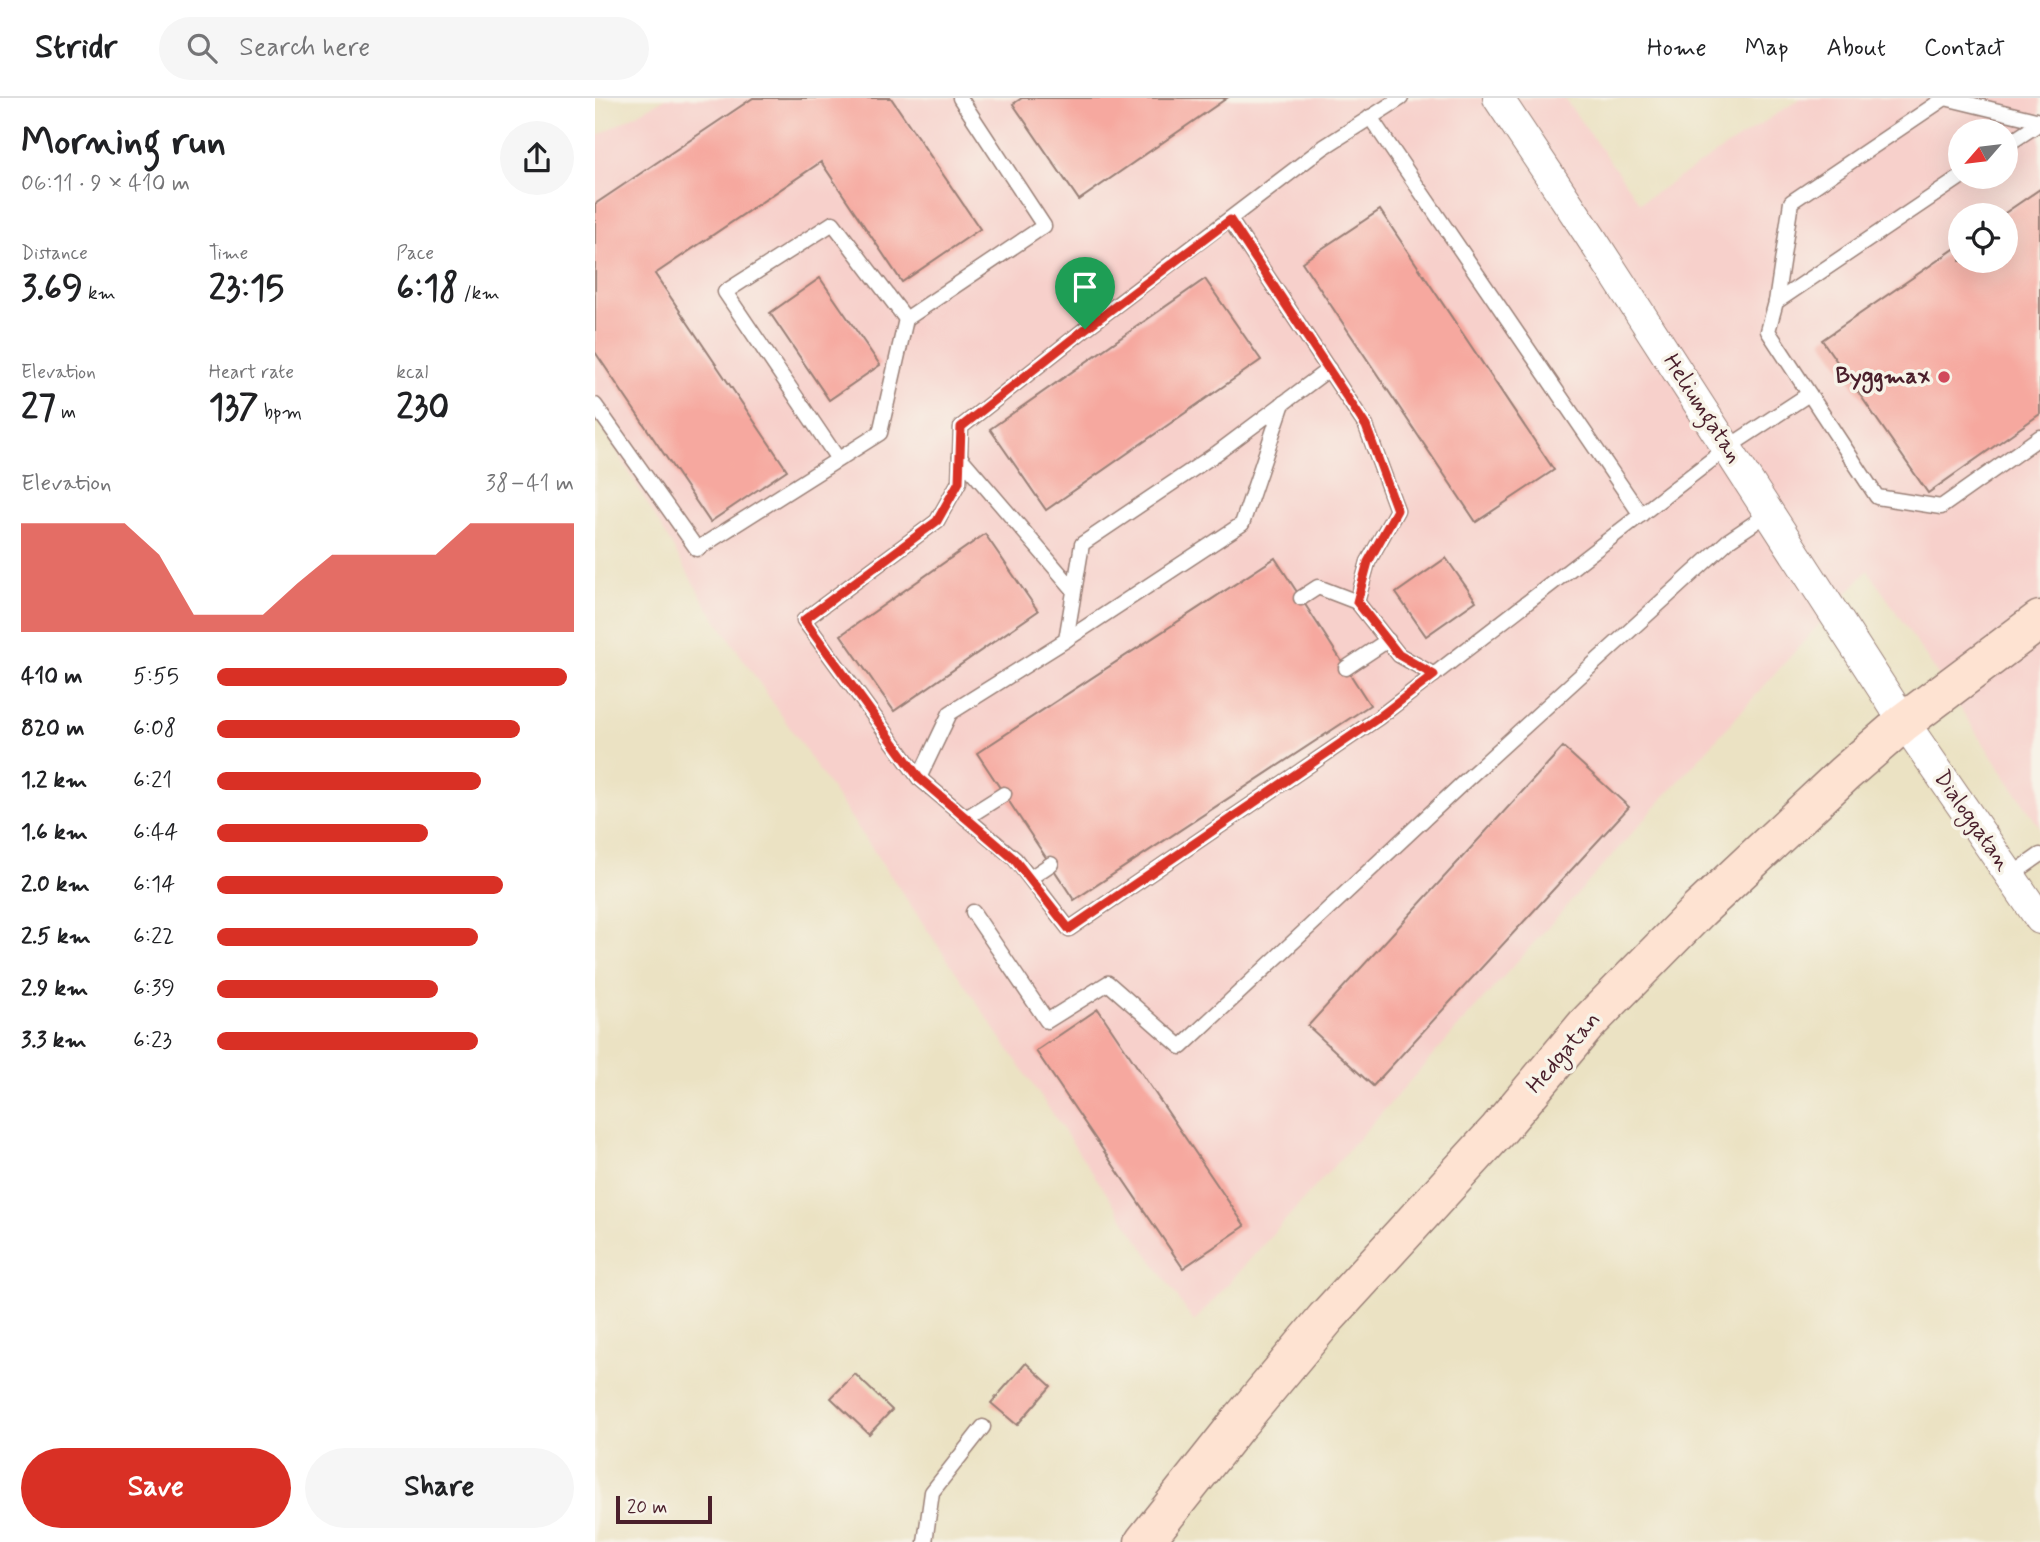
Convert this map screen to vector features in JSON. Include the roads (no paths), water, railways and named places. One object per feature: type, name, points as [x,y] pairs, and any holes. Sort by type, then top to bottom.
[{"type":"street","name":"Heliumgatan","points":[[1499,98],[1903,722]]},
{"type":"street","name":"Hedgatan","points":[[1145,1542],[1236,1426],[1326,1318],[1499,1129],[1586,1025],[1699,910],[1844,774],[1903,722],[2040,620]]},
{"type":"street","name":"Dialoggatan","points":[[1903,722],[2040,919]]},
{"type":"lane","points":[[595,405],[697,549],[880,433],[906,319],[1044,226],[960,98]]},
{"type":"lane","points":[[1401,98],[1324,147],[961,427],[959,482],[937,521],[804,620],[919,778],[1014,859],[1069,929],[1378,718],[1727,448],[1809,394]]},
{"type":"lane","points":[[2040,122],[1945,98],[1791,201],[1776,302],[1768,331],[1877,496],[1941,507],[2040,437]]},
{"type":"lane","points":[[1370,117],[1641,514]]},
{"type":"lane","points":[[2018,137],[2040,122]]},
{"type":"lane","points":[[1776,302],[1948,186]]},
{"type":"lane","points":[[1230,220],[1366,426],[1397,510],[1368,562],[1357,602]]},
{"type":"lane","points":[[838,459],[725,292],[833,223],[906,319]]},
{"type":"lane","points":[[1066,640],[1082,544],[1217,453],[1329,369]]},
{"type":"lane","points":[[919,778],[950,713],[1243,524],[1283,403]]},
{"type":"lane","points":[[960,457],[1074,590]]},
{"type":"lane","points":[[973,912],[1047,1021],[1108,983],[1181,1047],[1728,540],[1769,513]]},
{"type":"lane","points":[[1301,598],[1318,587],[1357,602],[1399,655],[1434,675]]},
{"type":"lane","points":[[1346,668],[1388,640]]},
{"type":"lane","points":[[966,818],[1004,794]]},
{"type":"lane","points":[[2010,876],[2040,855]]},
{"type":"lane","points":[[1030,878],[1051,864]]},
{"type":"lane","points":[[925,1542],[932,1492],[983,1427]]},
{"type":"place","name":"Byggmax","points":[[1944,377]]}]
